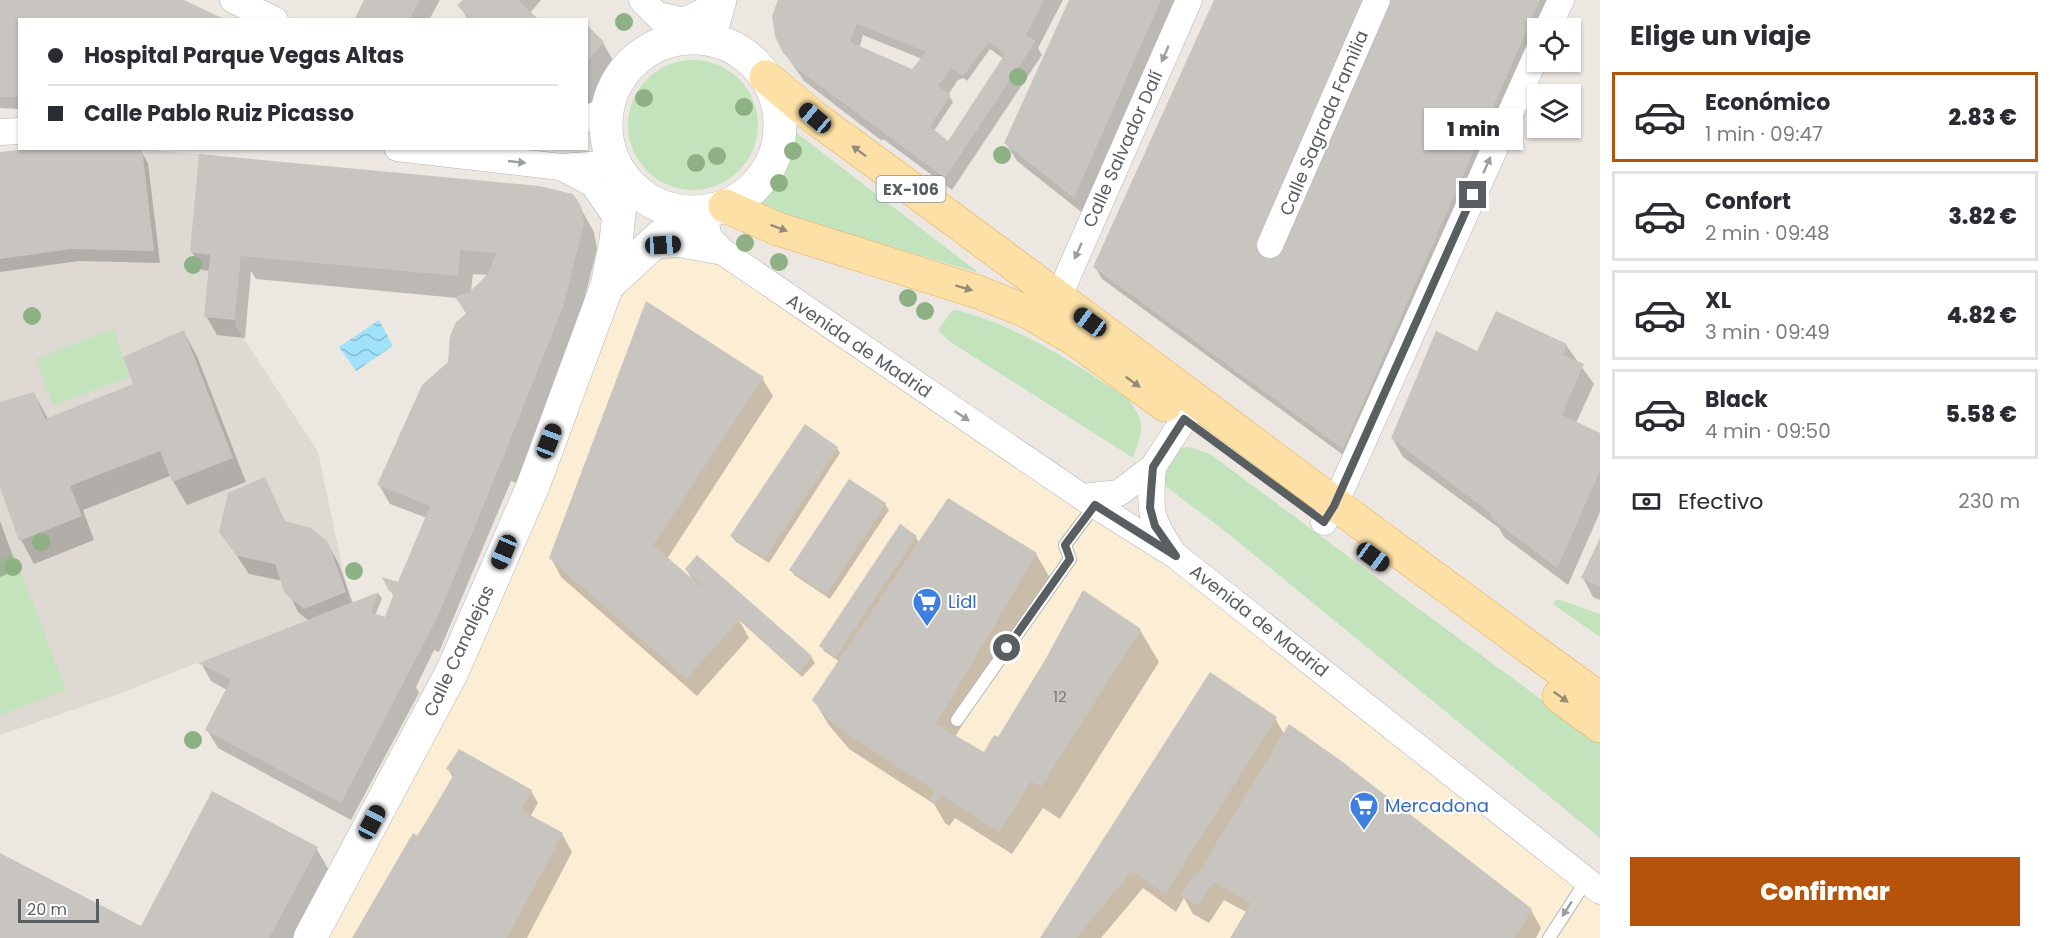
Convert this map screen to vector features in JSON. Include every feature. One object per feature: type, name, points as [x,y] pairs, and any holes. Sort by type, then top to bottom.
[{"type":"main road","points":[[709,210],[680,211],[658,205],[639,193],[619,170],[597,115],[627,67],[646,51],[672,23],[719,2]]},
{"type":"main road","points":[[607,285],[648,246],[709,210],[747,193],[764,174],[775,152],[780,126],[776,101],[766,77],[739,51],[672,23]]},
{"type":"main road","name":"EX-106","points":[[766,77],[815,118],[1058,298],[1190,410],[1329,514],[1600,726]]},
{"type":"main road","name":"Calle Canalejas","points":[[310,938],[467,640],[533,486],[607,285],[616,242],[619,170]]},
{"type":"main road","name":"EX-106","points":[[709,210],[778,229],[978,292],[1028,312],[1190,410]]},
{"type":"main road","name":"EX-106","points":[[1329,514],[1600,699]]},
{"type":"street","points":[[233,0],[271,18]]},
{"type":"street","name":"Calle Salvador Dalí","points":[[1058,298],[1189,0]]},
{"type":"street","name":"Calle Sagrada Familia","points":[[1270,245],[1377,0]]},
{"type":"street","points":[[1553,18],[1561,0]]},
{"type":"street","points":[[672,23],[684,21],[719,2]]},
{"type":"street","points":[[1329,514],[1529,72]]},
{"type":"street","points":[[0,132],[18,131]]},
{"type":"street","points":[[428,150],[561,167],[619,170]]},
{"type":"street","points":[[561,167],[593,184],[617,219]]},
{"type":"street","points":[[709,210],[709,238],[723,252]]},
{"type":"street","points":[[648,246],[679,244],[723,252]]},
{"type":"street","name":"Avenida de Madrid","points":[[723,252],[1089,501],[1176,556],[1593,886]]},
{"type":"street","points":[[1089,501],[1119,493],[1153,467],[1190,410]]},
{"type":"street","points":[[1153,467],[1150,508],[1155,526],[1176,556]]},
{"type":"lane","points":[[957,720],[1070,559],[1065,545],[1089,501]]},
{"type":"lane","points":[[1549,938],[1593,886]]},
{"type":"shaded area","points":[[142,150],[250,159],[235,325],[318,452],[350,603],[113,696],[0,735],[0,256],[78,248],[154,251]]},
{"type":"shaded area","points":[[700,246],[1082,497],[1600,891],[1600,938],[310,938],[633,259]]},
{"type":"green space","points":[[693,60],[718,65],[739,79],[753,100],[758,125],[753,150],[739,171],[718,185],[693,190],[668,185],[647,171],[633,150],[628,125],[633,100],[647,79],[668,65]]},
{"type":"green space","points":[[789,127],[979,273],[744,203],[765,189],[778,172],[788,140]]},
{"type":"green space","points":[[957,310],[981,317],[1025,336],[1128,399],[1138,415],[1141,428],[1133,458],[949,341],[938,330],[952,311]]},
{"type":"green space","points":[[113,329],[131,376],[53,406],[36,359]]},
{"type":"green space","points":[[1190,447],[1210,454],[1600,743],[1600,838],[1230,535],[1160,482],[1164,467],[1177,448]]},
{"type":"green space","points":[[14,553],[66,690],[0,715],[0,558]]},
{"type":"green space","points":[[1557,599],[1600,614],[1600,637],[1553,604]]},
{"type":"water","points":[[379,320],[393,346],[356,371],[339,347]]},
{"type":"building","points":[[0,0],[184,0],[222,18],[18,18],[18,97],[0,97]]},
{"type":"building","points":[[364,0],[420,0],[410,18],[355,18]]},
{"type":"building","points":[[463,0],[518,0],[537,18],[469,18],[457,5]]},
{"type":"building","points":[[778,0],[1044,0],[1026,35],[1036,41],[945,178],[796,68],[782,51],[775,36],[772,16]],"holes":[[[857,24],[926,52],[912,69],[850,42]],[[989,42],[1005,54],[948,141],[930,126],[951,95],[938,86],[951,68],[963,76]]]},
{"type":"building","points":[[1069,0],[1161,0],[1074,198],[1004,143]]},
{"type":"building","points":[[1214,0],[1540,0],[1532,18],[1527,18],[1527,30],[1343,449],[1093,267]]},
{"type":"building","points":[[588,26],[604,42],[588,61]]},
{"type":"building","points":[[142,150],[154,251],[71,249],[0,259],[0,152]]},
{"type":"building","points":[[199,154],[539,186],[573,194],[581,206],[584,224],[563,307],[502,460],[439,614],[341,803],[205,730],[231,679],[198,663],[379,592],[371,612],[385,617],[394,593],[389,591],[382,577],[398,582],[430,506],[377,485],[422,385],[448,362],[450,336],[456,322],[467,313],[455,297],[468,293],[479,283],[489,272],[496,253],[460,250],[458,276],[241,256],[235,320],[204,317],[210,255],[190,252]]},
{"type":"building","points":[[646,301],[764,377],[653,545],[724,606],[685,569],[697,555],[812,656],[798,673],[740,619],[686,679],[549,558]]},
{"type":"building","points":[[1496,311],[1567,344],[1563,355],[1584,364],[1562,415],[1600,433],[1600,471],[1557,568],[1492,519],[1490,513],[1391,438],[1436,331],[1477,351]]},
{"type":"building","points":[[184,330],[233,458],[172,482],[160,451],[70,486],[82,516],[19,541],[0,487],[0,402],[34,392],[45,419],[133,384],[123,357]]},
{"type":"building","points":[[805,424],[838,447],[765,558],[730,536]]},
{"type":"building","points":[[265,477],[285,521],[311,528],[328,542],[346,592],[304,609],[285,594],[275,564],[237,556],[219,532],[228,493]]},
{"type":"building","points":[[849,479],[886,503],[827,594],[789,570]]},
{"type":"building","name":"Lidl","points":[[948,498],[1037,553],[936,724],[984,752],[994,735],[998,737],[1045,660],[1083,590],[1141,629],[1041,787],[1031,781],[999,832],[941,795],[936,803],[929,799],[935,791],[834,725],[812,700]]},
{"type":"building","points":[[900,524],[917,536],[836,657],[819,646]]},
{"type":"building","points":[[1600,538],[1600,587],[1581,578]]},
{"type":"building","points":[[1210,672],[1277,717],[1165,894],[1132,871],[1076,938],[1040,938]]},
{"type":"building","name":"Mercadona","points":[[1289,724],[1340,760],[1532,909],[1515,938],[1230,938],[1251,903],[1213,882],[1198,906],[1181,895],[1195,872],[1198,874]]},
{"type":"building","points":[[459,749],[532,790],[521,810],[563,833],[507,938],[352,938],[413,833],[418,836],[454,774],[446,769]]},
{"type":"building","points":[[212,791],[318,847],[269,938],[0,938],[0,853],[141,926]]},
{"type":"place","name":"Lidl","points":[[927,628]]},
{"type":"place","name":"Mercadona","points":[[1364,832]]},
{"type":"route","points":[[1007,648],[1070,559],[1065,545],[1095,505],[1176,556],[1155,526],[1150,508],[1153,467],[1184,419],[1324,522],[1334,506],[1473,195]]}]
